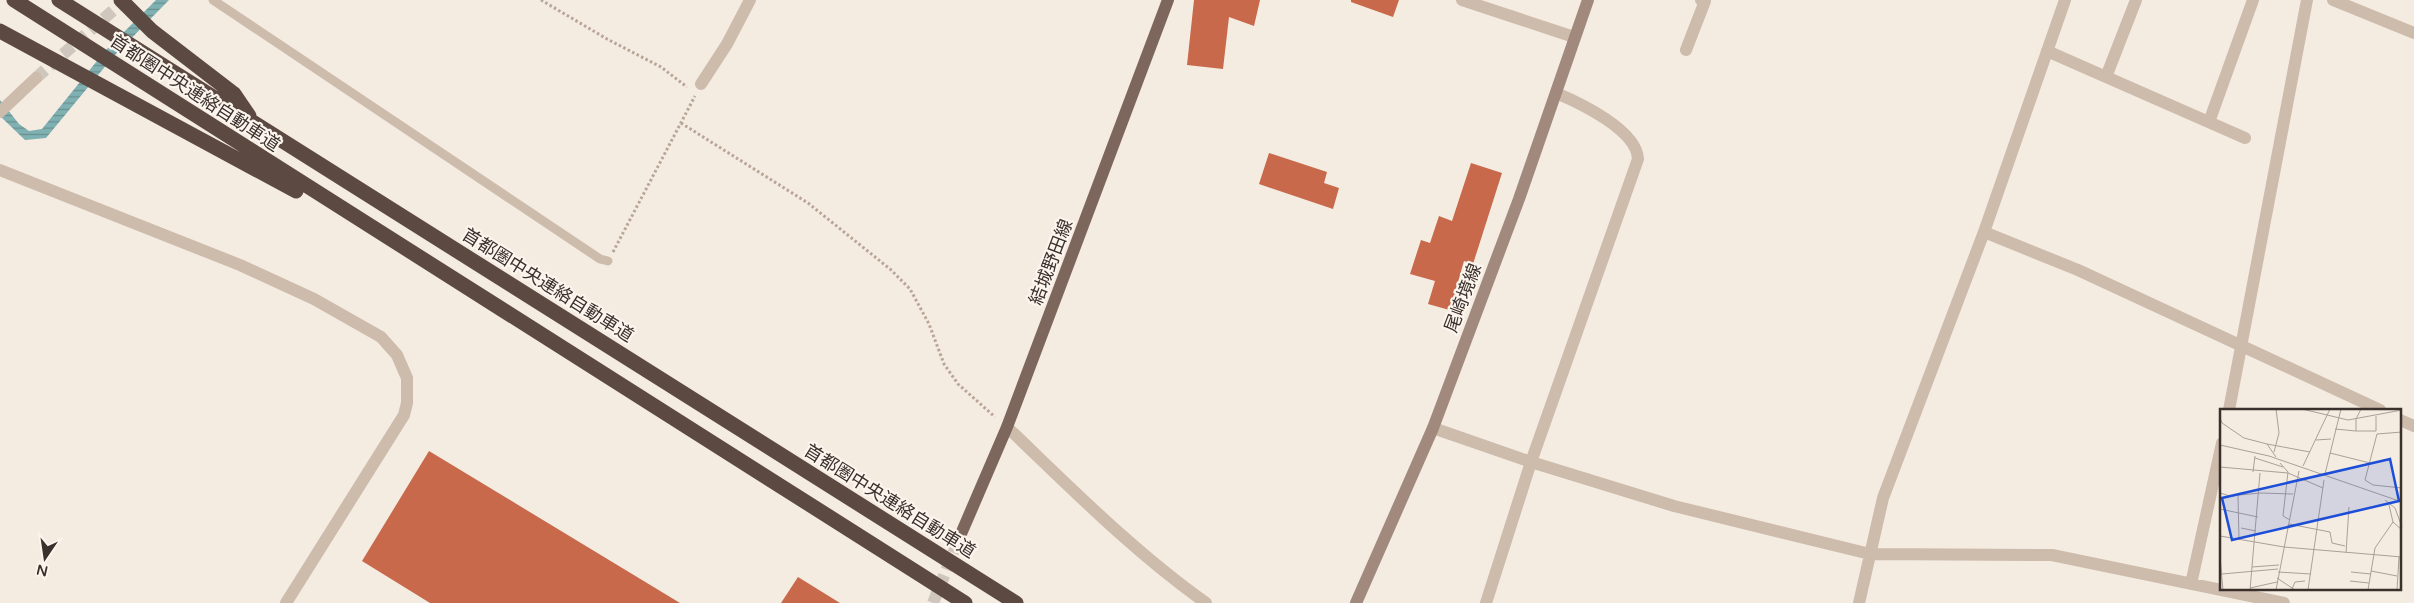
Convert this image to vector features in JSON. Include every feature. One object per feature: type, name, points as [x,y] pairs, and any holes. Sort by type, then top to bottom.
[{"type":"highway","name":"首都圏中央連絡自動車道","points":[[14,0],[965,603]]},
{"type":"highway","name":"首都圏中央連絡自動車道","points":[[59,0],[1016,603]]},
{"type":"highway","points":[[121,0],[152,31],[234,94],[253,122]]},
{"type":"highway","points":[[0,31],[406,250]]},
{"type":"main road","name":"結城野田線","points":[[962,534],[1007,427],[1168,0]]},
{"type":"main road","name":"尾崎境線","points":[[1356,603],[1433,428],[1515,208],[1588,0]]},
{"type":"street","points":[[701,84],[727,44],[750,0]]},
{"type":"street","points":[[1462,0],[1574,37]]},
{"type":"street","points":[[1686,50],[1704,2],[1701,0]]},
{"type":"street","points":[[1859,603],[1883,498],[1984,232],[2065,0]]},
{"type":"street","points":[[2106,77],[2136,0]]},
{"type":"street","points":[[2209,122],[2253,0]]},
{"type":"street","points":[[2228,409],[2308,0]]},
{"type":"street","points":[[2333,0],[2414,33]]},
{"type":"street","points":[[2047,51],[2245,138]]},
{"type":"street","points":[[0,112],[36,78]]},
{"type":"street","points":[[1486,603],[1531,462],[1638,159],[1638,152],[1626,133],[1577,102],[1556,93]]},
{"type":"street","points":[[0,170],[240,266],[306,296],[381,338],[398,356],[407,378],[407,402],[404,414],[286,603]]},
{"type":"street","points":[[1984,232],[2078,270],[2378,409]]},
{"type":"street","points":[[2402,421],[2414,426]]},
{"type":"street","points":[[1007,427],[1105,520],[1171,578],[1206,603]]},
{"type":"street","points":[[1433,428],[1531,462],[1674,506],[1870,554],[2052,555],[2220,590]]},
{"type":"street","points":[[2191,584],[2220,452]]},
{"type":"street","points":[[2220,590],[2284,603]]},
{"type":"lane","points":[[213,0],[600,259],[608,261]]},
{"type":"path","points":[[541,0],[581,22],[607,40],[661,67],[688,88]]},
{"type":"path","points":[[608,261],[701,84]]},
{"type":"path","points":[[681,123],[808,203],[890,269],[910,289],[929,324],[944,364],[958,384],[1007,427]]},
{"type":"water","points":[[156,0],[169,0],[113,57],[46,138],[25,140],[0,116],[0,100],[19,124],[29,131],[42,129],[105,51]]},
{"type":"building","points":[[1194,0],[1260,0],[1254,26],[1229,17],[1223,69],[1187,65]]},
{"type":"building","points":[[1351,0],[1399,0],[1393,17],[1351,2]]},
{"type":"building","points":[[1269,153],[1327,172],[1324,183],[1339,188],[1333,209],[1259,184]]},
{"type":"building","points":[[1471,163],[1502,173],[1473,264],[1464,261],[1456,289],[1458,290],[1453,311],[1428,304],[1435,281],[1410,274],[1421,240],[1430,243],[1439,216],[1452,221]]},
{"type":"building","points":[[429,451],[680,603],[430,603],[362,561]]},
{"type":"building","points":[[798,577],[840,603],[781,603]]},
{"type":"tunnel","points":[[36,78],[125,0]]},
{"type":"tunnel","points":[[933,603],[961,534]]}]
